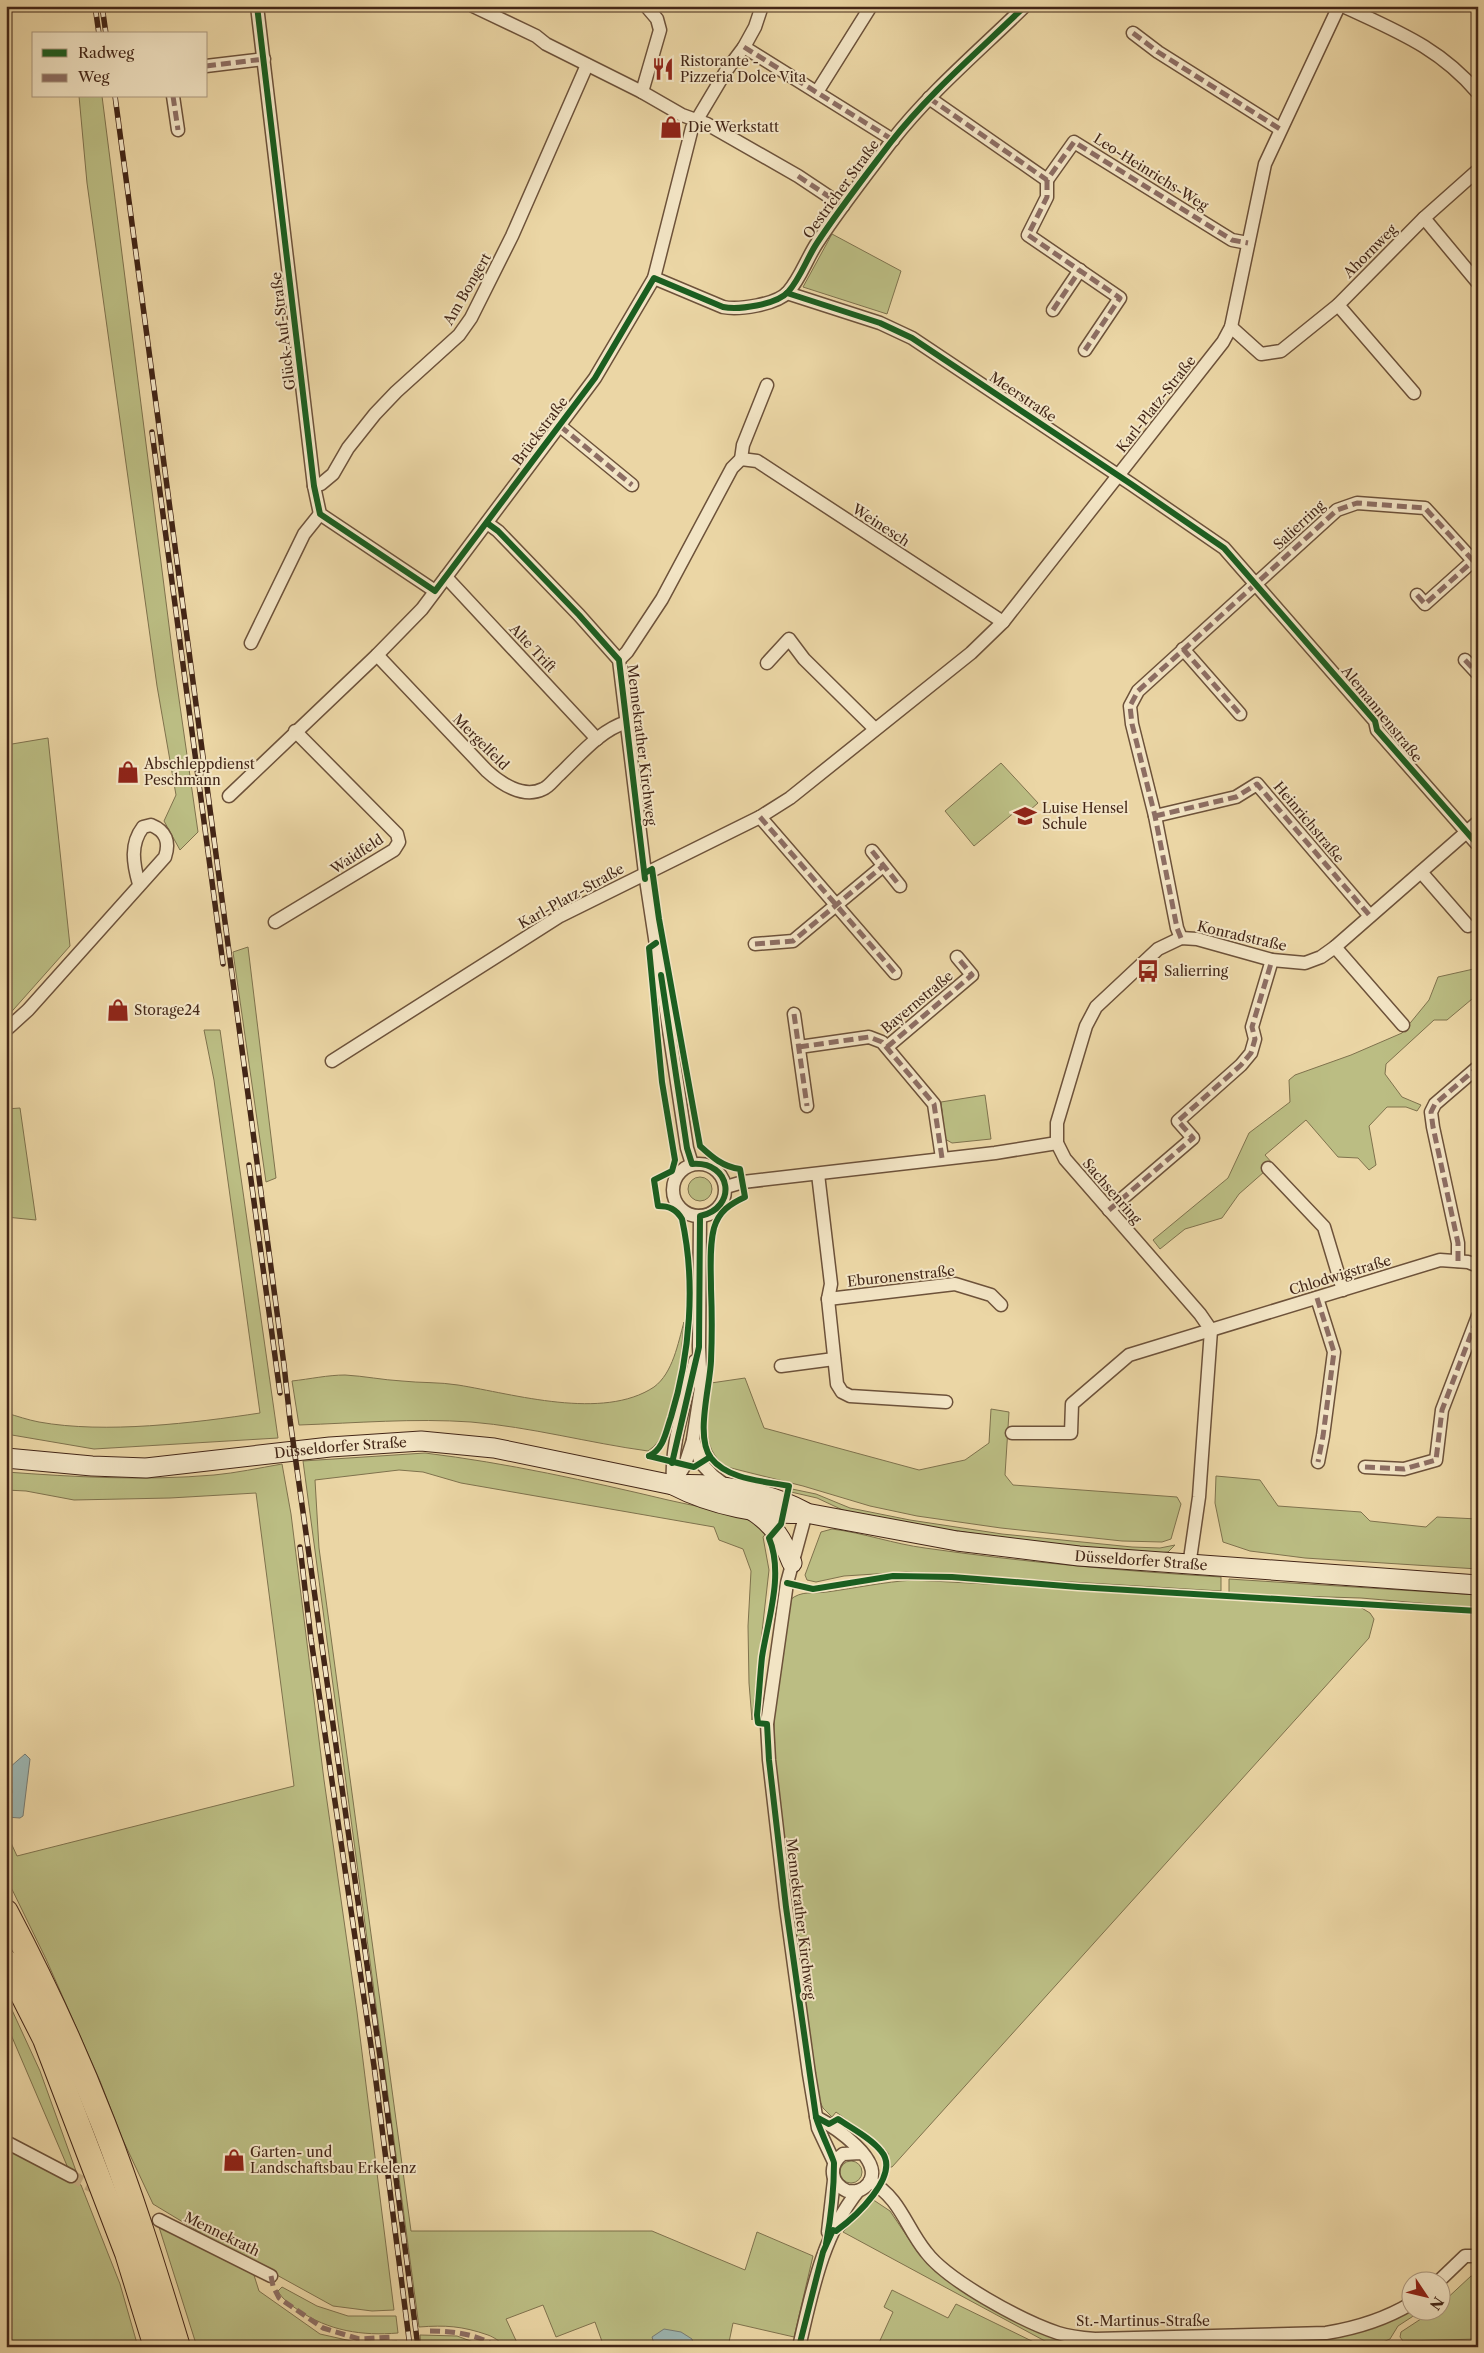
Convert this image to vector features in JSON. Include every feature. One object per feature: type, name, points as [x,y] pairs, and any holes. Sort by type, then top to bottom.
[{"type":"highway","points":[[6,1912],[40,1976],[103,2123],[143,2237],[178,2347]]},
{"type":"highway","points":[[6,1962],[48,2048],[127,2253],[156,2347]]},
{"type":"main road","name":"Düsseldorfer Straße","points":[[6,1458],[92,1466],[146,1468],[330,1447],[421,1441],[494,1448],[673,1485],[696,1497],[750,1508],[783,1514],[806,1513],[956,1541],[1079,1556],[1189,1566],[1478,1586]]},
{"type":"main road","name":"Düsseldorfer Straße","points":[[673,1485],[698,1483],[731,1489],[786,1502],[806,1513]]},
{"type":"main road","points":[[750,1508],[766,1519],[775,1529],[784,1542],[792,1563]]},
{"type":"street","name":"Glück-Auf-Straße","points":[[257,6],[314,486],[320,514]]},
{"type":"street","points":[[473,6],[536,36],[546,44],[642,92],[682,115],[707,124],[798,176],[843,206]]},
{"type":"street","points":[[642,92],[660,30],[657,19],[646,6]]},
{"type":"street","name":"Brückstraße","points":[[229,796],[295,731],[377,655],[422,609],[595,378],[654,278],[696,120],[744,47],[755,27],[762,6]]},
{"type":"street","points":[[817,92],[871,6]]},
{"type":"street","name":"Oestricher Straße","points":[[787,293],[816,244],[893,140],[929,98],[1025,6]]},
{"type":"street","name":"Karl-Platz-Straße","points":[[332,1061],[560,916],[760,817],[790,798],[971,653],[1003,622],[1223,342],[1231,327],[1265,164],[1339,6]]},
{"type":"street","points":[[1343,6],[1421,43],[1449,63],[1478,93]]},
{"type":"street","points":[[1133,33],[1158,52],[1280,129]]},
{"type":"street","points":[[744,47],[893,140]]},
{"type":"street","points":[[208,66],[264,59]]},
{"type":"street","name":"Am Bongert","points":[[314,486],[321,484],[333,474],[348,448],[375,414],[396,392],[459,335],[471,318],[512,236],[587,65]]},
{"type":"street","points":[[173,98],[178,130]]},
{"type":"street","points":[[929,98],[1047,180],[1047,197],[1028,235],[1120,298],[1085,350]]},
{"type":"street","name":"Leo-Heinrichs-Weg","points":[[1047,180],[1074,142],[1232,240],[1248,243]]},
{"type":"street","name":"Ahornweg","points":[[1231,327],[1261,354],[1281,351],[1338,305],[1424,218],[1478,170]]},
{"type":"street","points":[[1424,218],[1478,283]]},
{"type":"street","points":[[1053,310],[1080,270]]},
{"type":"street","points":[[654,278],[722,307],[731,309],[740,309],[775,300],[787,293]]},
{"type":"street","name":"Meerstraße","points":[[787,293],[896,329],[1119,475],[1228,552]]},
{"type":"street","points":[[1338,305],[1414,393]]},
{"type":"street","points":[[619,660],[627,652],[662,598],[732,468],[741,459],[743,445],[767,385]]},
{"type":"street","name":"Brückstraße","points":[[560,426],[632,485]]},
{"type":"street","name":"Weinesch","points":[[741,459],[757,461],[1003,622]]},
{"type":"street","name":"Salierring","points":[[1181,938],[1177,928],[1155,816],[1132,724],[1130,706],[1138,691],[1257,585],[1337,510],[1357,503],[1425,508],[1476,564],[1426,604],[1417,595]]},
{"type":"street","points":[[251,643],[304,534],[320,514],[435,592]]},
{"type":"street","name":"Mennekrather Kirchweg","points":[[487,523],[498,531],[579,615],[619,660],[644,873],[687,1148],[692,1164]]},
{"type":"street","name":"Alemannenstraße","points":[[1228,552],[1375,721],[1377,730],[1478,846]]},
{"type":"street","name":"Alte Trift","points":[[446,577],[597,739]]},
{"type":"street","points":[[767,663],[789,639],[804,659],[875,729]]},
{"type":"street","points":[[1183,649],[1240,714]]},
{"type":"street","name":"Mergelfeld","points":[[377,655],[487,771],[503,785],[526,791],[542,790],[597,739],[614,726],[626,722]]},
{"type":"street","points":[[1465,660],[1478,674]]},
{"type":"street","name":"Waidfeld","points":[[275,922],[394,850],[399,842],[397,834],[295,731]]},
{"type":"street","name":"Heinrichstraße","points":[[1155,816],[1236,796],[1257,784],[1370,916]]},
{"type":"street","points":[[760,817],[895,973]]},
{"type":"street","name":"Konradstraße","points":[[1057,1143],[1057,1123],[1091,1014],[1111,992],[1158,949],[1181,938],[1198,939],[1272,960],[1305,963],[1321,957],[1478,822]]},
{"type":"street","points":[[872,851],[900,886]]},
{"type":"street","points":[[755,944],[794,941],[883,866]]},
{"type":"street","points":[[1420,872],[1468,926]]},
{"type":"street","points":[[6,1030],[28,1010],[139,884]]},
{"type":"street","points":[[1334,947],[1403,1024]]},
{"type":"street","name":"Bayernstraße","points":[[886,1047],[972,975],[957,957]]},
{"type":"street","points":[[1109,1210],[1193,1138],[1178,1121],[1241,1065],[1251,1053],[1255,1039],[1252,1027],[1272,960]]},
{"type":"street","points":[[794,1014],[807,1106]]},
{"type":"street","name":"Bayernstraße","points":[[799,1047],[869,1038],[882,1042],[934,1104],[942,1158]]},
{"type":"street","points":[[1458,1261],[1458,1243],[1431,1112],[1435,1104],[1478,1068]]},
{"type":"street","points":[[726,1187],[743,1182],[996,1153],[1057,1143]]},
{"type":"street","name":"Sachsenring","points":[[1057,1143],[1065,1159],[1200,1314],[1211,1330]]},
{"type":"street","points":[[702,1163],[711,1166],[724,1178],[726,1187],[722,1204],[709,1214],[700,1216],[684,1211],[678,1205],[673,1192],[674,1180],[679,1173],[692,1164],[702,1163]]},
{"type":"street","points":[[1268,1168],[1324,1227],[1342,1290]]},
{"type":"street","name":"Eburonenstraße","points":[[818,1174],[831,1284],[828,1299],[837,1384],[842,1392],[850,1396],[946,1402]]},
{"type":"street","points":[[673,1485],[686,1465],[693,1439],[701,1388],[699,1347],[700,1216]]},
{"type":"street","name":"Chlodwigstraße","points":[[1012,1433],[1071,1433],[1072,1404],[1129,1355],[1440,1260],[1458,1261],[1478,1266]]},
{"type":"street","name":"Eburonenstraße","points":[[828,1299],[955,1284],[990,1295],[1001,1305]]},
{"type":"street","points":[[1317,1298],[1334,1352],[1324,1436],[1318,1462]]},
{"type":"street","points":[[1365,1467],[1404,1469],[1436,1460],[1442,1410],[1478,1316]]},
{"type":"street","points":[[1189,1566],[1199,1497],[1211,1330]]},
{"type":"street","points":[[673,1485],[672,1463],[674,1444],[699,1347]]},
{"type":"street","points":[[780,1366],[834,1359]]},
{"type":"street","points":[[693,1439],[701,1463],[713,1476],[731,1489]]},
{"type":"street","name":"Mennekrather Kirchweg","points":[[806,1513],[792,1563],[776,1648],[767,1733],[786,1907],[816,2117],[818,2128],[834,2162],[832,2174],[834,2180]]},
{"type":"street","points":[[816,2117],[850,2141],[869,2160],[872,2166],[870,2181],[858,2191],[826,2244]]},
{"type":"street","points":[[6,2142],[72,2176]]},
{"type":"street","points":[[834,2162],[843,2154],[860,2153]]},
{"type":"street","points":[[834,2180],[847,2191],[858,2191]]},
{"type":"street","points":[[799,2347],[826,2244],[833,2205],[834,2180]]},
{"type":"street","name":"St.-Martinus-Straße","points":[[870,2181],[894,2200],[925,2251],[950,2276],[1022,2317],[1057,2333],[1071,2337],[1095,2339],[1326,2332],[1359,2327],[1384,2318],[1402,2308]]},
{"type":"street","name":"Mennekrath","points":[[159,2220],[271,2276]]},
{"type":"street","points":[[1450,2270],[1465,2256],[1478,2256]]},
{"type":"green space","points":[[79,98],[102,98],[173,657],[198,832],[180,850],[164,821],[176,795],[157,686],[87,183]]},
{"type":"green space","points":[[832,234],[901,271],[887,314],[803,287]]},
{"type":"green space","points":[[48,738],[70,946],[6,1018],[6,745]]},
{"type":"green space","points":[[1001,763],[1038,803],[1022,817],[1016,811],[974,846],[945,811]]},
{"type":"green space","points":[[248,947],[276,1178],[266,1182],[233,952]]},
{"type":"green space","points":[[1478,968],[1478,994],[1447,1020],[1434,1020],[1386,1064],[1385,1074],[1402,1097],[1421,1105],[1417,1111],[1406,1107],[1387,1107],[1369,1126],[1376,1165],[1369,1170],[1358,1158],[1338,1157],[1306,1120],[1265,1155],[1273,1164],[1239,1194],[1222,1218],[1185,1229],[1160,1249],[1153,1240],[1228,1178],[1249,1133],[1290,1102],[1289,1080],[1295,1075],[1351,1055],[1402,1033],[1429,1000],[1438,977]]},
{"type":"green space","points":[[204,1030],[220,1030],[278,1438],[94,1449],[6,1434],[6,1413],[35,1421],[65,1425],[121,1427],[150,1426],[260,1413],[214,1080]]},
{"type":"green space","points":[[985,1095],[991,1139],[952,1143],[945,1139],[941,1102]]},
{"type":"green space","points":[[20,1108],[36,1220],[6,1217],[6,1109]]},
{"type":"green space","points":[[700,1177],[705,1178],[711,1184],[711,1194],[705,1200],[700,1201],[695,1200],[689,1194],[688,1189],[689,1184],[695,1178]]},
{"type":"green space","points":[[684,1322],[679,1372],[671,1411],[658,1442],[648,1451],[493,1424],[471,1422],[407,1421],[299,1425],[292,1381],[332,1376],[345,1375],[451,1384],[531,1399],[584,1404],[610,1402],[633,1397],[654,1387],[666,1374],[674,1357]]},
{"type":"green space","points":[[745,1378],[764,1428],[919,1470],[965,1460],[989,1443],[991,1409],[1009,1412],[1005,1475],[1013,1485],[1177,1497],[1181,1504],[1171,1539],[1162,1542],[1122,1541],[1001,1528],[917,1516],[870,1506],[803,1486],[727,1467],[718,1459],[708,1440],[707,1418],[711,1383]]},
{"type":"green space","points":[[425,1453],[517,1467],[608,1486],[720,1512],[758,1523],[770,1529],[763,1537],[769,1570],[752,1720],[748,1626],[751,1571],[743,1549],[719,1540],[714,1527],[461,1483],[423,1472],[399,1470],[315,1480],[319,1548],[411,2231],[652,2231],[745,2270],[757,2232],[813,2256],[794,2337],[733,2323],[728,2347],[604,2347],[595,2322],[556,2337],[543,2305],[506,2319],[519,2347],[505,2345],[488,2335],[462,2328],[446,2326],[419,2327],[303,1461]]},
{"type":"green space","points":[[282,1464],[291,1514],[324,1780],[357,2012],[394,2310],[372,2311],[333,2306],[206,2236],[153,2204],[122,2138],[100,2081],[46,1959],[6,1877],[6,1832],[17,1856],[294,1786],[256,1493],[170,1498],[74,1500],[26,1491],[6,1490],[6,1472],[84,1477],[162,1478],[222,1474]]},
{"type":"green space","points":[[1216,1476],[1260,1480],[1278,1506],[1361,1512],[1370,1521],[1426,1527],[1437,1517],[1478,1519],[1478,1569],[1305,1558],[1250,1551],[1223,1542],[1215,1503]]},
{"type":"green space","points":[[792,1489],[816,1494],[850,1508],[910,1520],[1002,1534],[1132,1547],[1160,1548],[1175,1545],[1168,1552],[1159,1553],[1074,1548],[923,1526],[847,1512],[817,1498],[791,1492]]},
{"type":"green space","points":[[832,1529],[913,1546],[999,1558],[1221,1577],[1221,1591],[906,1572],[844,1576],[816,1582],[807,1580],[805,1575],[821,1532]]},
{"type":"green space","points":[[1229,1579],[1478,1595],[1478,1608],[1361,1598],[1229,1594]]},
{"type":"green space","points":[[913,1580],[1355,1604],[1370,1613],[1374,1619],[1369,1638],[890,2167],[888,2153],[882,2146],[836,2112],[832,2117],[823,2108],[817,2095],[778,1815],[773,1753],[775,1704],[790,1600],[803,1594]]},
{"type":"green space","points":[[6,1997],[40,2071],[76,2171],[68,2168],[6,2023]]},
{"type":"green space","points":[[7,2149],[38,2166],[81,2185],[120,2284],[138,2347],[6,2347]]},
{"type":"green space","points":[[847,2161],[855,2161],[862,2168],[862,2176],[855,2183],[847,2183],[840,2176],[840,2168]]},
{"type":"green space","points":[[872,2199],[890,2211],[919,2254],[946,2280],[966,2292],[1095,2344],[1200,2345],[1338,2336],[1380,2325],[1402,2313],[1402,2320],[1407,2320],[1398,2326],[1390,2339],[1383,2342],[1179,2347],[1056,2347],[843,2232]]},
{"type":"green space","points":[[159,2227],[253,2272],[259,2291],[320,2334],[360,2343],[397,2341],[398,2347],[197,2347]]},
{"type":"green space","points":[[1471,2276],[1478,2277],[1478,2339],[1403,2341],[1400,2337],[1401,2332],[1419,2320],[1452,2320],[1452,2294]]},
{"type":"green space","points":[[282,2287],[317,2306],[348,2316],[396,2316],[398,2333],[359,2333],[322,2323],[287,2302],[278,2291]]},
{"type":"green space","points":[[892,2290],[948,2318],[956,2304],[1044,2347],[877,2347],[893,2312],[884,2307]]},
{"type":"green space","points":[[420,2335],[457,2336],[487,2347],[421,2347]]},
{"type":"water","points":[[25,1754],[30,1759],[23,1816],[20,1818],[6,1817],[6,1804],[9,1804],[12,1792],[9,1768]]},
{"type":"water","points":[[664,2329],[681,2332],[692,2339],[694,2347],[655,2347],[652,2337]]},
{"type":"tunnel","points":[[71,2176],[103,2192]]},
{"type":"railway","points":[[95,6],[99,32]]},
{"type":"railway","points":[[102,6],[106,32]]},
{"type":"railway","points":[[115,98],[290,1420],[381,2064],[418,2347]]},
{"type":"railway","points":[[152,432],[223,964]]},
{"type":"railway","points":[[249,1165],[280,1393]]},
{"type":"railway","points":[[300,1547],[311,1639],[374,2066],[410,2347]]},
{"type":"marked path","points":[[1133,33],[1158,52],[1280,129]]},
{"type":"marked path","points":[[744,47],[893,140]]},
{"type":"marked path","points":[[208,66],[264,59]]},
{"type":"marked path","points":[[173,98],[178,130]]},
{"type":"marked path","points":[[929,98],[1047,180],[1074,142],[1232,240],[1248,243]]},
{"type":"marked path","points":[[798,176],[843,206]]},
{"type":"marked path","points":[[1047,180],[1047,197],[1028,235],[1120,298],[1085,350]]},
{"type":"marked path","points":[[1053,310],[1080,270]]},
{"type":"marked path","points":[[560,426],[632,485]]},
{"type":"marked path","points":[[1181,938],[1177,928],[1155,816],[1132,724],[1130,706],[1138,691],[1337,510],[1357,503],[1425,508],[1478,566]]},
{"type":"marked path","points":[[1417,595],[1425,604],[1473,561]]},
{"type":"marked path","points":[[1183,649],[1240,714]]},
{"type":"marked path","points":[[1465,660],[1478,674]]},
{"type":"marked path","points":[[1155,816],[1236,797],[1257,784],[1370,916]]},
{"type":"marked path","points":[[760,817],[895,973]]},
{"type":"marked path","points":[[872,851],[900,886]]},
{"type":"marked path","points":[[755,944],[793,941],[883,866]]},
{"type":"marked path","points":[[887,1047],[972,975],[957,957]]},
{"type":"marked path","points":[[1109,1210],[1193,1138],[1178,1121],[1241,1065],[1251,1053],[1255,1039],[1252,1027],[1272,960]]},
{"type":"marked path","points":[[794,1014],[807,1106]]},
{"type":"marked path","points":[[799,1047],[869,1037],[882,1042],[934,1104],[942,1158]]},
{"type":"marked path","points":[[1458,1261],[1458,1243],[1431,1112],[1435,1104],[1478,1067]]},
{"type":"marked path","points":[[1317,1298],[1334,1352],[1318,1462]]},
{"type":"marked path","points":[[1365,1467],[1404,1469],[1436,1460],[1442,1410],[1478,1316]]},
{"type":"marked path","points":[[271,2276],[273,2286],[279,2298],[323,2328],[359,2339],[393,2337]]},
{"type":"marked path","points":[[430,2331],[465,2334],[497,2347]]},
{"type":"cycle path","points":[[257,6],[314,486],[320,514],[435,591],[595,378],[654,278],[723,307],[730,308],[757,306],[775,300],[788,292],[813,249],[891,142],[922,106],[1025,6]]},
{"type":"cycle path","points":[[787,293],[880,323],[912,338],[1224,548],[1375,721],[1377,730],[1478,845]]},
{"type":"cycle path","points":[[487,523],[498,531],[579,615],[619,660],[645,879]]},
{"type":"cycle path","points":[[645,873],[652,869],[659,919],[700,1146],[723,1164],[740,1169],[745,1197],[730,1205],[722,1213],[716,1222],[712,1235],[711,1361],[704,1425],[706,1449],[711,1458],[727,1471],[758,1481],[789,1486],[781,1524],[769,1538],[775,1566],[775,1581],[762,1657],[757,1715],[758,1723],[767,1724],[769,1760],[786,1907],[816,2117],[834,2163],[832,2204],[826,2244]]},
{"type":"cycle path","points":[[649,1456],[658,1449],[664,1439],[678,1393],[687,1344],[690,1293],[689,1268],[682,1219],[672,1209],[658,1206],[654,1180],[672,1171],[675,1160],[662,1082],[649,948],[656,943]]},
{"type":"cycle path","points":[[661,975],[687,1148],[692,1164],[705,1165],[715,1170],[722,1177],[725,1186],[725,1195],[720,1204],[712,1211],[700,1216],[699,1347],[672,1463]]},
{"type":"cycle path","points":[[649,1456],[694,1467],[710,1457]]},
{"type":"cycle path","points":[[787,1583],[813,1589],[893,1576],[952,1577],[1078,1587],[1478,1611]]},
{"type":"cycle path","points":[[799,2347],[823,2252],[833,2230],[836,2231],[854,2216],[873,2195],[881,2183],[886,2161],[881,2151],[872,2142],[838,2119],[829,2124],[816,2117]]},
{"type":"place","name":"Ristorante - Pizzeria Dolce Vita","points":[[663,69]]},
{"type":"place","name":"Die Werkstatt","points":[[671,127]]},
{"type":"place","name":"Abschleppdienst Peschmann","points":[[128,772]]},
{"type":"place","name":"Luise Hensel Schule","points":[[1025,816]]},
{"type":"place","name":"Salierring","points":[[1148,971]]},
{"type":"place","name":"Storage24","points":[[118,1010]]},
{"type":"place","name":"Garten- und Landschaftsbau Erkelenz","points":[[234,2160]]}]
